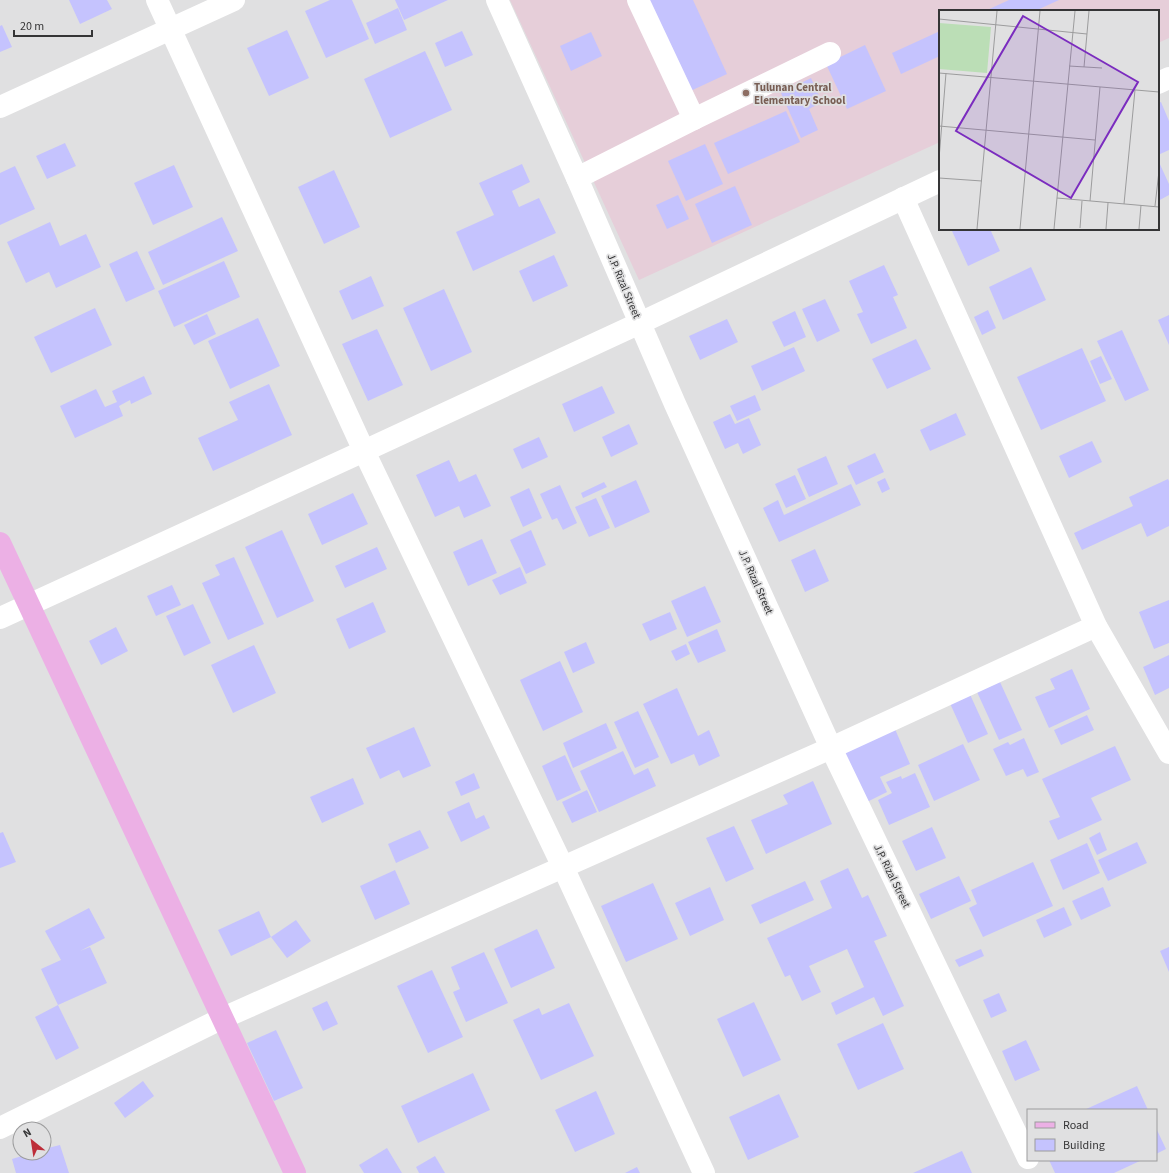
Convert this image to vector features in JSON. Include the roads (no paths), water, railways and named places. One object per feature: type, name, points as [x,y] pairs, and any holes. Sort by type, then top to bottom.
[{"type":"main road","points":[[0,543],[295,1173]]},
{"type":"street","points":[[157,0],[364,451],[563,867],[704,1173]]},
{"type":"street","points":[[0,107],[234,0]]},
{"type":"street","name":"J.P. Rizal Street","points":[[497,0],[577,178],[678,411],[831,748],[1027,1157]]},
{"type":"street","points":[[638,0],[694,119]]},
{"type":"street","points":[[577,178],[830,52]]},
{"type":"street","points":[[1159,83],[1169,78]]},
{"type":"street","points":[[0,618],[640,323],[939,181]]},
{"type":"street","points":[[903,198],[1096,626],[1169,753]]},
{"type":"street","points":[[0,1128],[223,1018],[831,748],[1096,626]]},
{"type":"street","name":"J.P. Rizal Street","points":[[1029,1161],[1035,1173]]},
{"type":"place","name":"Tulunan Central Elementary School","points":[[746,93]]}]
